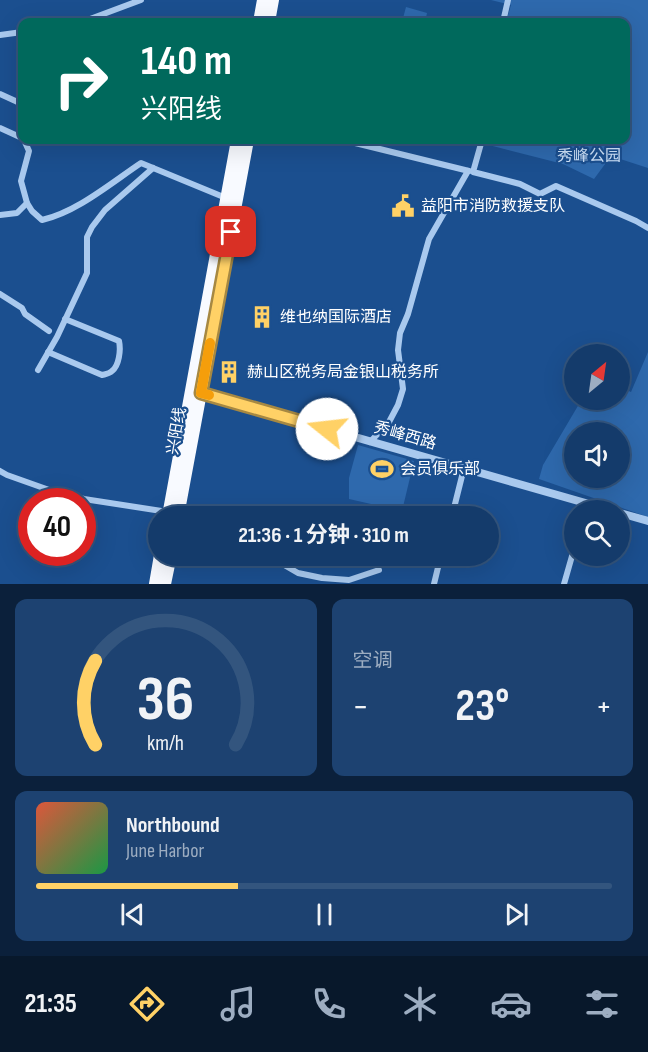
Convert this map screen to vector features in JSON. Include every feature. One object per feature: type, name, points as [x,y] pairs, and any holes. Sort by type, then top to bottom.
[{"type":"highway","points":[[260,18],[263,0]]},
{"type":"highway","points":[[270,18],[273,0]]},
{"type":"highway","name":"兴阳线","points":[[196,392],[236,144]]},
{"type":"highway","name":"兴阳线","points":[[173,506],[247,144]]},
{"type":"highway","points":[[155,584],[158,566]]},
{"type":"highway","points":[[165,584],[169,566]]},
{"type":"street","points":[[91,18],[127,3],[141,0]]},
{"type":"street","points":[[504,18],[508,0]]},
{"type":"street","points":[[0,34],[18,32]]},
{"type":"street","points":[[0,94],[18,102]]},
{"type":"street","points":[[0,128],[18,137]]},
{"type":"street","points":[[26,144],[29,151],[21,181],[27,203],[42,220],[79,204],[141,163],[226,199]]},
{"type":"street","points":[[360,144],[520,184],[540,194],[556,186],[648,228]]},
{"type":"street","points":[[370,441],[389,422],[403,389],[398,350],[400,333],[408,314],[429,239],[471,172],[481,144]]},
{"type":"street","points":[[38,370],[66,319],[87,273],[87,237],[105,210],[153,168]]},
{"type":"street","points":[[0,215],[17,213],[27,203]]},
{"type":"street","points":[[0,294],[22,308],[25,314],[49,331]]},
{"type":"street","points":[[48,352],[102,375],[115,369],[121,349],[119,341],[66,319]]},
{"type":"street","name":"秀峰西路","points":[[196,392],[464,468],[564,500]]},
{"type":"street","points":[[454,506],[464,468]]},
{"type":"street","points":[[0,471],[52,491],[148,511]]},
{"type":"street","points":[[630,516],[648,521]]},
{"type":"street","points":[[286,566],[298,573],[349,580],[379,570]]},
{"type":"street","points":[[434,584],[438,566]]},
{"type":"street","points":[[564,584],[569,566]]},
{"type":"green space","name":"秀峰公园","points":[[491,0],[648,0],[648,168],[611,156],[594,179],[563,164],[485,144],[630,144],[630,18],[507,18],[511,5]]},
{"type":"green space","points":[[406,7],[427,13],[426,18],[403,18]]},
{"type":"green space","points":[[648,352],[648,517],[630,511],[630,500],[599,500],[565,488],[630,488],[630,422],[568,422],[576,410],[630,410],[630,392]]},
{"type":"green space","points":[[564,429],[564,488],[539,479],[543,465]]},
{"type":"green space","name":"会员俱乐部","points":[[358,445],[414,461],[403,506],[380,506],[349,499],[349,478]]},
{"type":"slow traffic","points":[[209,395],[201,393],[210,343]]},
{"type":"place","name":"益阳市消防救援支队","points":[[403,206]]},
{"type":"place","name":"维也纳国际酒店","points":[[262,317]]},
{"type":"place","name":"赫山区税务局金银山税务所","points":[[229,372]]},
{"type":"place","name":"会员俱乐部","points":[[382,469]]},
{"type":"route","points":[[231,232],[201,393],[327,429]]}]
